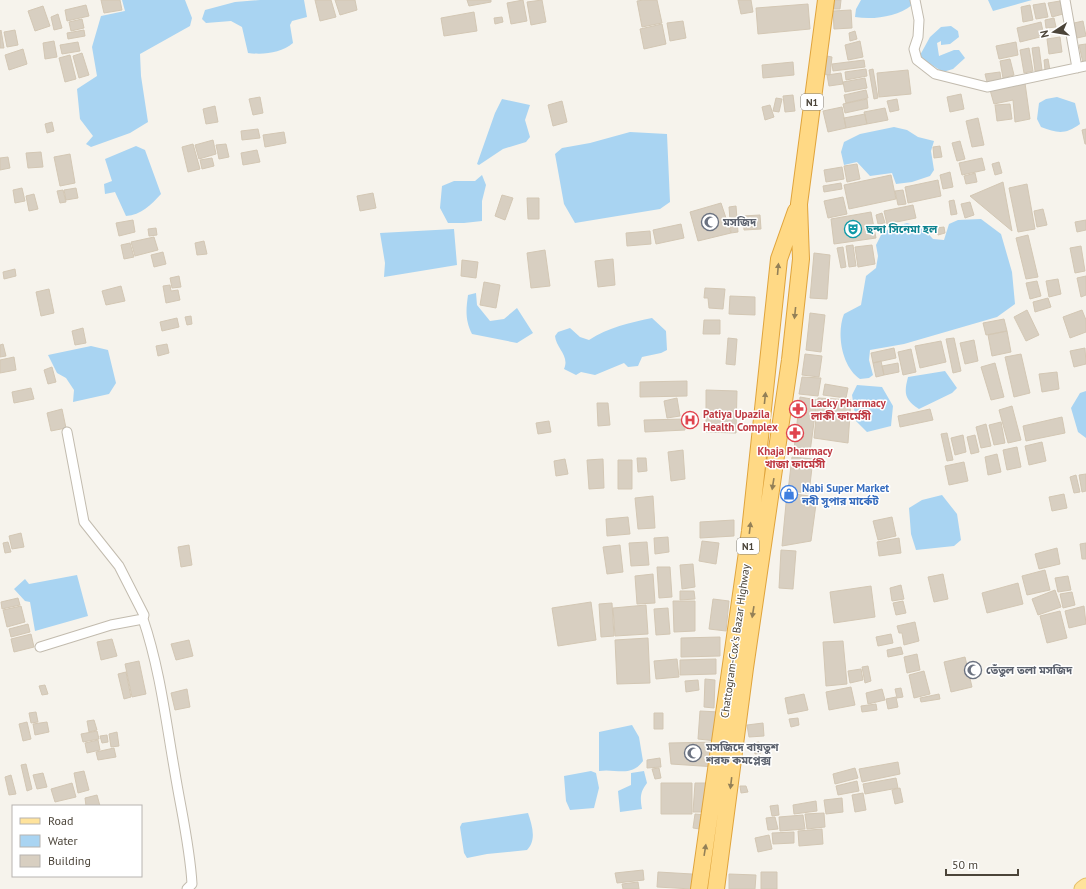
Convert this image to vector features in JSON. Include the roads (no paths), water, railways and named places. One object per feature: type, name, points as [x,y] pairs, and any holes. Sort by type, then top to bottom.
[{"type":"highway","name":"Chattogram-Cox's Bazar Highway","points":[[716,889],[745,668],[790,360],[801,259],[799,204],[826,0]]},
{"type":"highway","name":"Chattogram-Cox's Bazar Highway","points":[[699,889],[750,531],[779,259],[799,204]]},
{"type":"main road","points":[[1082,889],[1086,886]]},
{"type":"street","points":[[916,0],[919,20],[918,37],[914,49],[917,60],[935,74],[987,87],[1082,67],[1065,0]]},
{"type":"street","points":[[67,432],[84,522],[119,566],[144,615],[143,619],[153,649],[181,812],[191,858],[192,884],[187,889]]},
{"type":"street","points":[[40,647],[111,625],[143,619]]},
{"type":"water","points":[[122,0],[185,0],[192,18],[190,26],[140,54],[141,76],[148,122],[130,133],[91,147],[86,144],[93,136],[80,119],[77,89],[97,76],[92,47],[101,16],[125,11]]},
{"type":"water","points":[[260,0],[304,0],[307,17],[292,21],[290,25],[293,43],[278,51],[260,54],[248,53],[242,27],[231,21],[206,23],[202,19],[205,10],[235,2]]},
{"type":"water","points":[[861,0],[911,0],[912,5],[906,9],[885,17],[855,17],[856,9]]},
{"type":"water","points":[[988,0],[1032,0],[993,11]]},
{"type":"water","points":[[951,26],[958,31],[959,37],[950,44],[941,45],[941,41],[937,43],[939,56],[954,50],[959,50],[965,58],[953,69],[943,72],[919,57],[930,37],[941,27]]},
{"type":"water","points":[[1057,97],[1075,103],[1080,124],[1075,128],[1056,132],[1041,127],[1037,119],[1039,103],[1046,99]]},
{"type":"water","points":[[502,99],[530,105],[525,120],[530,137],[526,142],[503,149],[479,165],[477,164],[495,113]]},
{"type":"water","points":[[894,127],[907,130],[918,137],[934,141],[931,151],[934,170],[930,176],[912,182],[896,184],[892,173],[870,176],[857,162],[844,165],[841,152],[844,142],[860,134]]},
{"type":"water","points":[[630,132],[667,134],[670,202],[660,209],[575,223],[564,204],[555,154],[562,148],[590,143]]},
{"type":"water","points":[[136,146],[145,150],[161,194],[141,212],[126,216],[115,192],[105,194],[104,184],[112,181],[105,159]]},
{"type":"water","points":[[482,175],[486,185],[482,201],[482,221],[448,223],[440,208],[442,186],[454,181],[475,181]]},
{"type":"water","points":[[981,219],[1001,234],[1012,272],[1015,304],[997,317],[904,344],[870,350],[869,360],[873,375],[869,378],[860,379],[849,367],[842,350],[842,322],[844,314],[861,305],[866,276],[876,268],[878,256],[876,245],[881,235],[890,228],[907,223],[923,228],[933,239],[944,240],[949,224],[958,220]]},
{"type":"water","points":[[454,229],[457,265],[384,277],[385,263],[380,233]]},
{"type":"water","points":[[476,293],[477,305],[490,321],[504,319],[517,308],[533,333],[517,343],[472,334],[467,319],[467,305],[468,295]]},
{"type":"water","points":[[652,318],[666,331],[667,350],[661,353],[642,357],[638,366],[628,367],[624,363],[595,375],[581,372],[576,375],[564,369],[564,356],[555,336],[558,332],[570,328],[580,337],[589,340],[612,329]]},
{"type":"water","points":[[91,346],[108,350],[116,383],[109,394],[73,402],[74,390],[66,378],[57,373],[48,355]]},
{"type":"water","points":[[945,371],[957,388],[952,393],[919,409],[910,402],[906,395],[908,377]]},
{"type":"water","points":[[857,385],[882,387],[893,406],[891,426],[867,432],[856,421],[852,395]]},
{"type":"water","points":[[1086,391],[1086,438],[1078,432],[1071,408],[1080,393]]},
{"type":"water","points":[[942,495],[957,514],[961,540],[954,546],[916,550],[911,534],[909,508],[922,500]]},
{"type":"water","points":[[77,575],[88,616],[35,631],[30,602],[25,601],[14,589],[25,579],[29,584]]},
{"type":"water","points":[[632,725],[639,737],[643,761],[638,766],[628,771],[599,771],[599,732]]},
{"type":"water","points":[[591,771],[596,773],[599,788],[594,808],[570,810],[566,801],[564,776]]},
{"type":"water","points":[[644,771],[647,783],[641,795],[642,809],[620,812],[618,791],[631,785],[631,773]]},
{"type":"water","points":[[528,813],[533,837],[527,850],[487,854],[467,858],[464,853],[460,827],[462,823]]},
{"type":"place","name":"মসজিদ","points":[[710,222]]},
{"type":"place","name":"ছন্দা সিনেমা হল","points":[[853,229]]},
{"type":"place","name":"Lacky Pharmacy লাকী ফার্মেসী","points":[[798,409]]},
{"type":"place","name":"Patiya Upazila Health Complex","points":[[690,420]]},
{"type":"place","name":"Khaja Pharmacy খাজা ফার্মেসী","points":[[795,433]]},
{"type":"place","name":"Nabi Super Market নবী সুপার মার্কেট","points":[[789,494]]},
{"type":"place","name":"তেঁতুল তলা মসজিদ","points":[[973,670]]},
{"type":"place","name":"মসজিদে বায়তুশ শরফ কমপ্লেক্স","points":[[693,753]]}]
